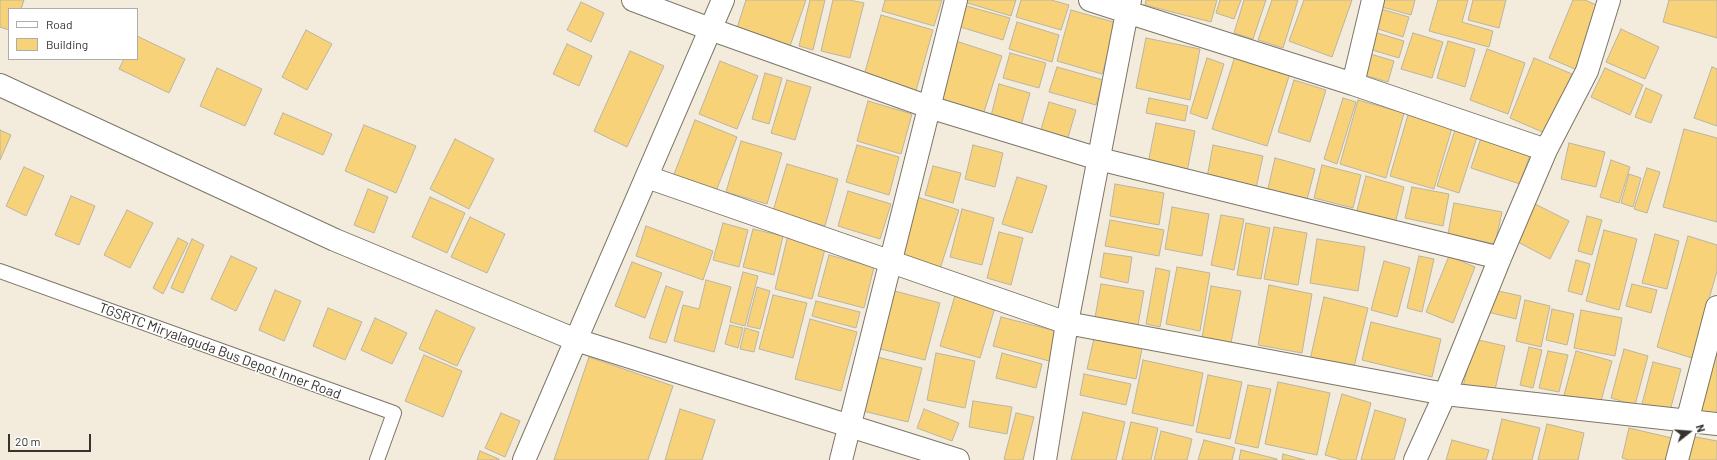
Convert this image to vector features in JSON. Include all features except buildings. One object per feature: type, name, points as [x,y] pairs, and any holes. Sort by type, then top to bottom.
[{"type":"street","points":[[633,0],[928,107],[1100,159],[1500,258]]},
{"type":"street","points":[[524,460],[723,0]]},
{"type":"street","points":[[841,460],[928,107],[956,0]]},
{"type":"street","points":[[1090,0],[1129,6],[1546,150]]},
{"type":"street","points":[[1353,84],[1373,0]]},
{"type":"street","points":[[1415,460],[1445,394],[1546,150],[1587,71],[1609,0]]},
{"type":"street","points":[[1045,460],[1067,323],[1129,6]]},
{"type":"street","points":[[0,85],[335,240],[576,340],[958,460]]},
{"type":"street","points":[[647,177],[1067,323],[1445,394],[1717,424]]},
{"type":"street","points":[[1677,460],[1717,307]]},
{"type":"lane","name":"TGSRTC Miryalaguda Bus Depot Inner Road","points":[[0,271],[394,413],[377,460]]}]
